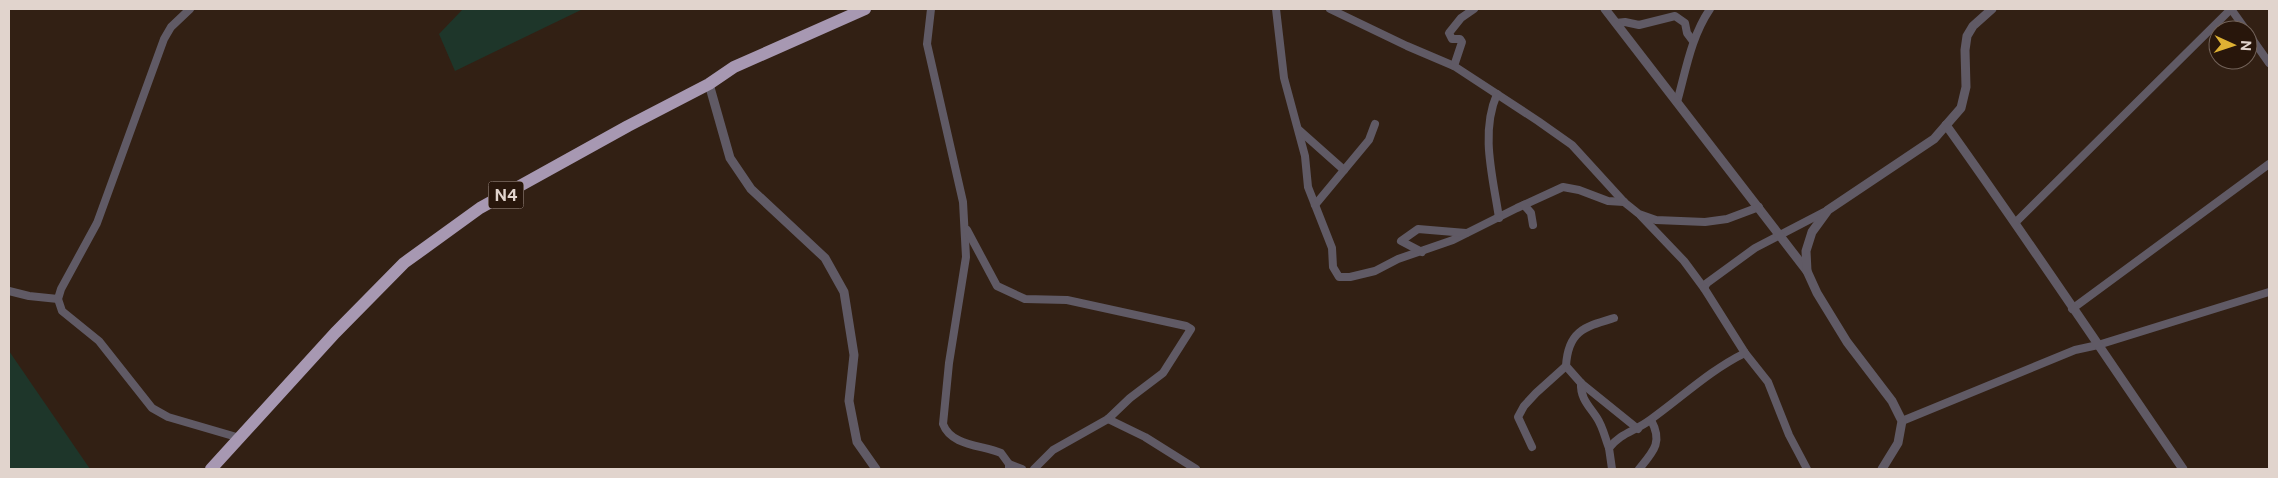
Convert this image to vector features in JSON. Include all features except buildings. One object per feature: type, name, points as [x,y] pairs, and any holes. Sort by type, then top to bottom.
[{"type":"highway","name":"N4","points":[[211,469],[334,333],[404,263],[480,208],[628,126],[709,84],[734,67],[865,9]]},
{"type":"street","points":[[190,9],[171,26],[164,39],[97,223],[58,298],[62,311],[99,341],[152,408],[168,417],[240,438]]},
{"type":"street","points":[[931,9],[926,44],[963,202],[966,228],[966,257],[949,363],[943,424],[946,432],[953,438],[966,444],[1001,453],[1009,467],[1022,469]]},
{"type":"street","points":[[1276,9],[1284,78],[1305,156],[1308,186],[1332,248],[1333,267],[1339,277],[1368,273],[1398,259],[1422,252],[1564,187],[1579,190],[1608,201],[1624,202]]},
{"type":"street","points":[[1454,66],[1462,42],[1460,39],[1452,39],[1449,33],[1461,18],[1474,9]]},
{"type":"street","points":[[1605,9],[1807,271],[1816,293],[1842,334],[1892,401],[1902,421],[1898,443],[1882,469]]},
{"type":"street","points":[[1677,102],[1694,41],[1702,21],[1710,9]]},
{"type":"street","points":[[1704,288],[1707,283],[1755,248],[1828,210],[1934,139],[1961,108],[1966,88],[1965,50],[1967,36],[1982,12],[1992,9]]},
{"type":"street","points":[[2016,222],[2231,9],[2239,20]]},
{"type":"street","points":[[1334,10],[1407,46],[1454,66],[1572,145],[1624,202],[1639,214],[1684,261],[1704,288],[1744,353],[1768,382],[1789,435],[1807,469]]},
{"type":"street","points":[[1616,23],[1625,22],[1639,25],[1675,16],[1685,23],[1687,33],[1694,41]]},
{"type":"street","points":[[2258,47],[2269,63]]},
{"type":"street","points":[[709,84],[730,158],[751,189],[825,258],[844,292],[854,355],[848,401],[857,442],[876,469]]},
{"type":"street","points":[[1497,94],[1493,104],[1488,138],[1499,218]]},
{"type":"street","points":[[1315,204],[1369,140],[1375,124]]},
{"type":"street","points":[[1946,125],[2016,222],[2072,309],[2183,469]]},
{"type":"street","points":[[1298,129],[1344,170]]},
{"type":"street","points":[[2072,309],[2269,164]]},
{"type":"street","points":[[1524,205],[1531,213],[1533,225]]},
{"type":"street","points":[[1639,214],[1656,220],[1705,222],[1727,219],[1759,207]]},
{"type":"street","points":[[1807,271],[1806,251],[1812,232],[1828,210]]},
{"type":"street","points":[[966,228],[998,286],[1025,299],[1066,300],[1186,326],[1191,329],[1163,373],[1130,398],[1108,419],[1053,450],[1034,469]]},
{"type":"street","points":[[1422,252],[1401,241],[1418,229],[1466,233]]},
{"type":"street","points":[[9,291],[29,296],[58,298]]},
{"type":"street","points":[[1902,421],[2075,350],[2098,345],[2269,292]]},
{"type":"street","points":[[1532,447],[1518,417],[1524,406],[1566,366],[1568,347],[1580,331],[1614,318]]},
{"type":"street","points":[[1609,448],[1619,436],[1638,429],[1713,372],[1744,353]]},
{"type":"street","points":[[1566,366],[1581,383],[1638,429]]},
{"type":"street","points":[[1581,383],[1580,390],[1587,407],[1597,418],[1609,448],[1612,469]]},
{"type":"street","points":[[1108,419],[1145,437],[1196,469]]},
{"type":"street","points":[[1639,469],[1657,444],[1657,430],[1651,420]]},
{"type":"green space","points":[[463,9],[583,9],[455,71],[439,34]]},
{"type":"green space","points":[[9,351],[90,469],[9,469]]}]
